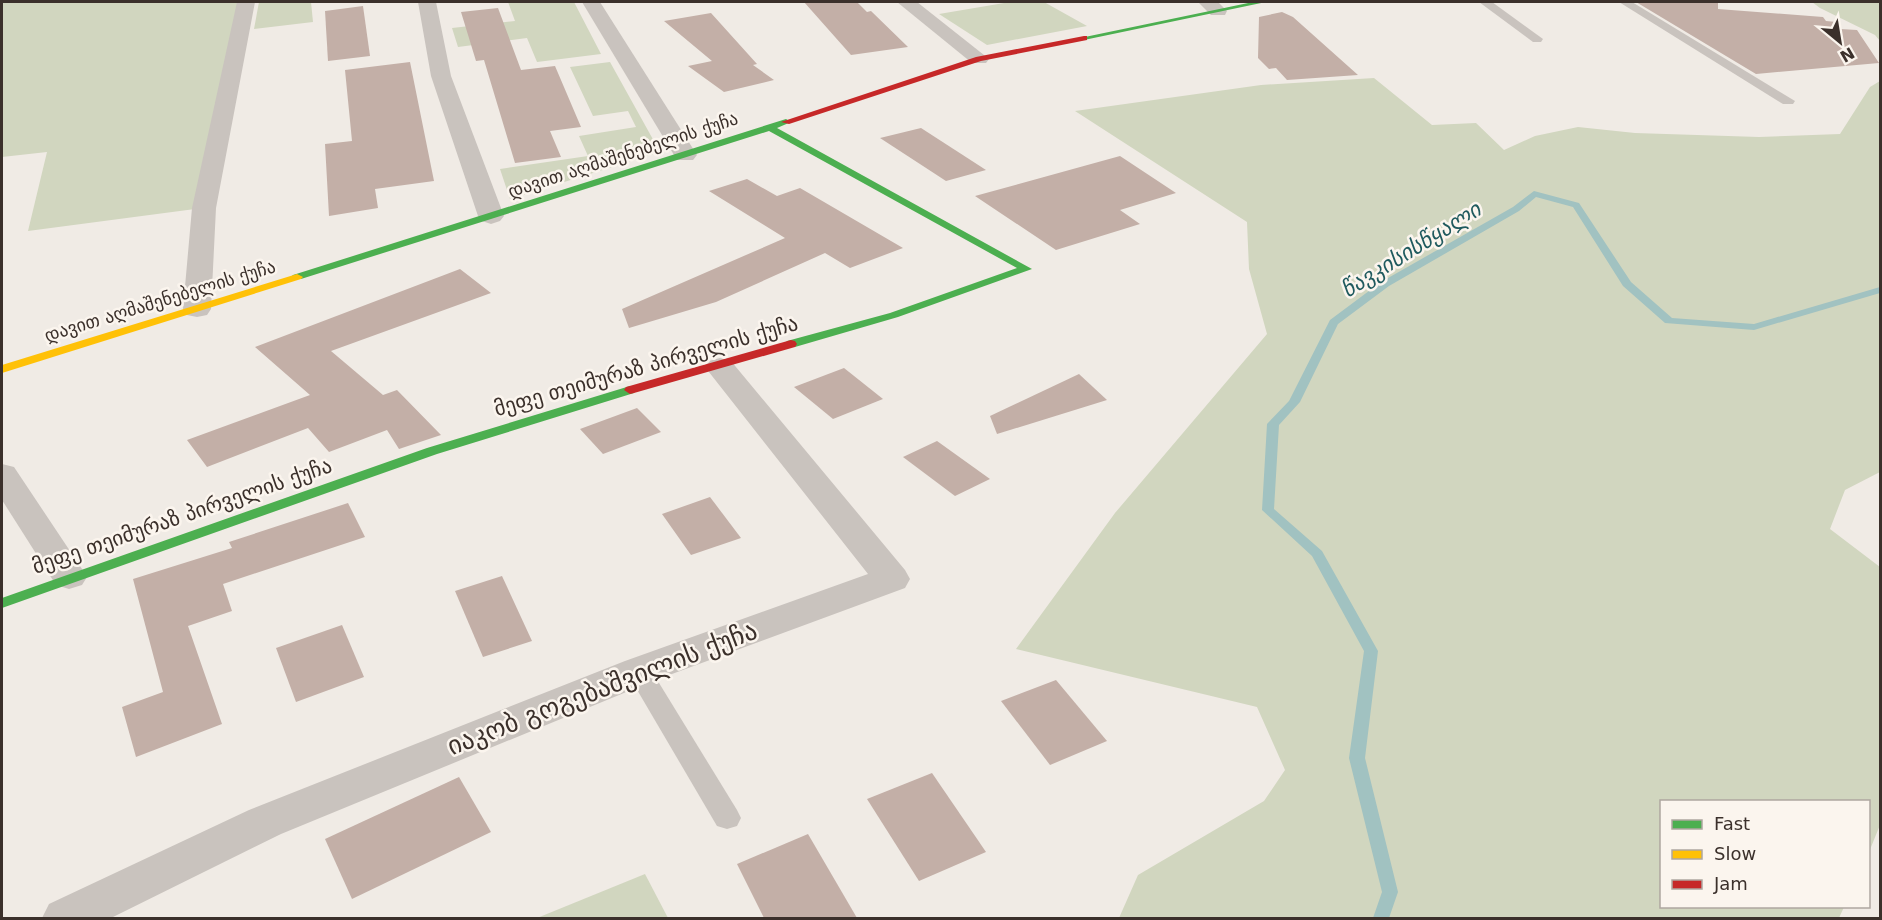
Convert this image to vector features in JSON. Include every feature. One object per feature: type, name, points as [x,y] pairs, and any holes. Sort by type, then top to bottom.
[{"type":"street","points":[[197,309],[204,208],[246,2]]},
{"type":"street","points":[[427,2],[441,76],[491,216]]},
{"type":"street","points":[[591,2],[686,155]]},
{"type":"street","points":[[906,2],[979,59]]},
{"type":"street","name":"დავით აღმაშენებელის ქუჩა","points":[[2,369],[686,155],[979,59],[1212,6],[1262,2]]},
{"type":"street","name":"მეფე თეიმურაზ პირველის ქუჩა","points":[[2,603],[69,577],[432,451],[599,399],[720,367],[894,315],[1026,268],[769,128]]},
{"type":"street","name":"იაკობ გოგებაშვილის ქუჩა","points":[[66,918],[264,822],[639,671],[892,579],[720,367]]},
{"type":"street","points":[[2,474],[69,577]]},
{"type":"lane","points":[[1485,2],[1538,39]]},
{"type":"lane","points":[[1625,2],[1788,101]]},
{"type":"lane","points":[[639,671],[727,818]]},
{"type":"green space","points":[[2,2],[238,2],[208,160],[195,209],[28,231],[47,152],[2,157]]},
{"type":"green space","points":[[259,2],[311,2],[313,22],[254,29]]},
{"type":"green space","points":[[508,2],[574,2],[601,54],[537,62],[527,38],[458,47],[452,28],[515,21]]},
{"type":"green space","points":[[1010,2],[1044,2],[1087,26],[987,45],[939,14]]},
{"type":"green space","points":[[1812,2],[1880,2],[1880,41],[1875,35]]},
{"type":"green space","points":[[610,62],[660,152],[510,199],[500,169],[588,156],[579,136],[636,127],[628,111],[593,116],[570,67]]},
{"type":"green space","points":[[1374,78],[1432,125],[1476,123],[1504,150],[1535,136],[1578,127],[1635,133],[1759,137],[1840,134],[1870,87],[1880,81],[1880,472],[1845,490],[1830,529],[1880,567],[1880,825],[1870,850],[1870,800],[1660,800],[1660,908],[1844,908],[1839,918],[1119,918],[1138,875],[1264,801],[1285,770],[1257,707],[1016,649],[1115,513],[1267,334],[1249,269],[1247,222],[1075,111],[1261,85]]},
{"type":"green space","points":[[645,874],[668,918],[537,918]]},
{"type":"building","points":[[804,2],[857,2],[867,12],[871,11],[908,47],[851,55]]},
{"type":"building","points":[[1636,2],[1718,2],[1718,9],[1823,17],[1826,21],[1837,22],[1840,29],[1857,30],[1879,63],[1756,74]]},
{"type":"building","points":[[363,6],[370,56],[328,61],[325,11]]},
{"type":"building","points":[[498,8],[521,70],[555,66],[581,127],[550,131],[561,157],[515,163],[484,60],[476,61],[461,12]]},
{"type":"building","points":[[1282,12],[1293,17],[1358,75],[1287,80],[1276,68],[1269,69],[1258,58],[1259,17]]},
{"type":"building","points":[[711,13],[757,64],[753,65],[774,80],[724,92],[688,66],[712,61],[664,21]]},
{"type":"building","points":[[410,62],[434,181],[375,189],[378,208],[329,216],[325,144],[352,141],[345,70]]},
{"type":"building","points":[[921,128],[986,170],[946,181],[880,138]]},
{"type":"building","points":[[1120,156],[1176,193],[1120,210],[1140,224],[1056,250],[975,196]]},
{"type":"building","points":[[747,179],[777,196],[800,188],[903,248],[850,268],[825,253],[716,302],[629,328],[622,309],[785,238],[709,191]]},
{"type":"building","points":[[460,269],[491,293],[331,351],[383,395],[397,390],[441,435],[399,449],[387,430],[329,452],[308,428],[207,467],[187,440],[310,395],[255,347]]},
{"type":"building","points":[[844,368],[883,399],[833,419],[794,387]]},
{"type":"building","points":[[1079,374],[1107,400],[997,434],[990,416]]},
{"type":"building","points":[[637,408],[661,432],[603,454],[580,429]]},
{"type":"building","points":[[937,441],[990,479],[955,496],[903,457]]},
{"type":"building","points":[[710,497],[741,538],[691,555],[662,514]]},
{"type":"building","points":[[348,503],[365,537],[223,584],[232,611],[188,626],[222,724],[136,757],[122,707],[163,692],[133,579],[232,548],[229,542]]},
{"type":"building","points":[[502,576],[532,641],[483,657],[455,591]]},
{"type":"building","points":[[342,625],[364,677],[296,702],[276,648]]},
{"type":"building","points":[[1056,680],[1107,741],[1050,765],[1001,701]]},
{"type":"building","points":[[932,773],[986,852],[919,881],[867,799]]},
{"type":"building","points":[[459,777],[491,832],[352,899],[325,839]]},
{"type":"building","points":[[808,834],[857,918],[764,918],[737,864]]},
{"type":"waterway","name":"წავკისისწყალი","points":[[1381,918],[1390,892],[1357,758],[1371,651],[1317,554],[1268,510],[1273,424],[1294,402],[1334,322],[1385,284],[1516,209],[1534,194],[1576,205],[1627,284],[1669,321],[1754,327],[1880,290]]},
{"type":"traffic: fast","points":[[1084,38],[1262,2]]},
{"type":"traffic: fast","points":[[297,277],[786,122]]},
{"type":"traffic: fast","points":[[769,127],[1026,269],[894,315],[791,344]]},
{"type":"traffic: fast","points":[[2,603],[432,451],[630,390]]},
{"type":"traffic: slow","points":[[2,369],[297,277]]},
{"type":"traffic: jam","points":[[786,122],[979,59],[1084,38]]},
{"type":"traffic: jam","points":[[630,390],[791,344]]}]
